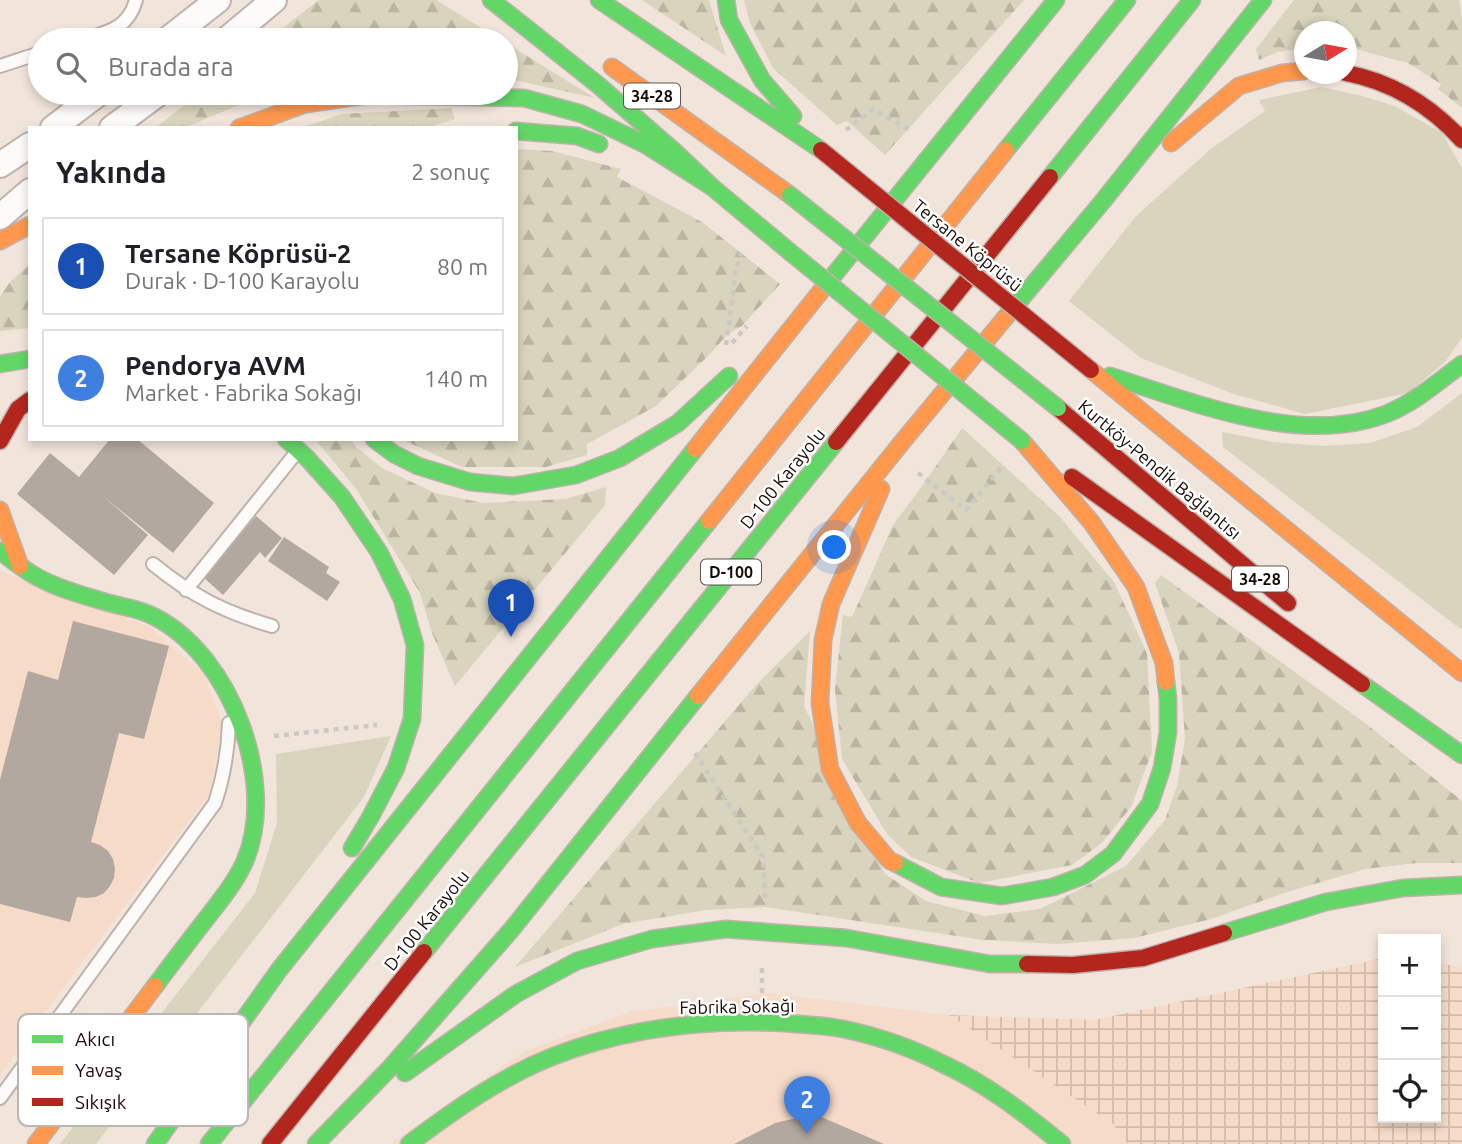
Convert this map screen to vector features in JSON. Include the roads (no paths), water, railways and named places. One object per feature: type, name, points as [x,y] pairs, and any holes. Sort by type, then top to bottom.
[{"type":"main road","points":[[491,0],[606,92],[750,219],[1022,441],[1462,753]]},
{"type":"main road","points":[[511,0],[542,20]]},
{"type":"main road","name":"34-28","points":[[599,0],[821,150]]},
{"type":"main road","points":[[726,0],[729,20],[762,80],[821,150]]},
{"type":"main road","points":[[248,1014],[279,970],[1054,0]]},
{"type":"main road","name":"D-100 Karayolu","points":[[248,1095],[1127,0]]},
{"type":"main road","name":"D-100 Karayolu","points":[[270,1144],[1192,0]]},
{"type":"main road","points":[[316,1144],[389,1069],[512,929],[903,441],[1102,201],[1263,0]]},
{"type":"main road","name":"Kurtköy-Pendik Bağlantısı","points":[[594,54],[790,195],[1058,408],[1302,615]]},
{"type":"main road","points":[[1102,201],[1239,86],[1294,72]]},
{"type":"main road","points":[[1357,75],[1377,80],[1409,95],[1447,122],[1462,140]]},
{"type":"main road","points":[[518,99],[582,114],[646,145],[712,187]]},
{"type":"main road","points":[[244,126],[301,105]]},
{"type":"main road","points":[[518,131],[577,136],[614,150]]},
{"type":"main road","name":"Tersane Köprüsü","points":[[821,150],[1091,370]]},
{"type":"main road","points":[[639,159],[712,187]]},
{"type":"main road","points":[[0,241],[28,226]]},
{"type":"main road","points":[[377,441],[394,454],[418,466],[470,481],[513,486],[576,475],[620,458],[678,423],[721,383],[794,325]]},
{"type":"main road","points":[[0,364],[28,359]]},
{"type":"main road","points":[[1091,370],[1241,416],[1321,428],[1356,423],[1386,414],[1416,398],[1462,364]]},
{"type":"main road","name":"Kurtköy-Pendik Bağlantısı","points":[[1091,370],[1462,673]]},
{"type":"main road","points":[[0,441],[18,409],[28,402]]},
{"type":"main road","points":[[903,441],[831,604],[823,640],[820,703],[830,769],[858,823],[890,861],[942,887],[1002,896],[1053,887],[1085,875],[1112,854],[1150,804],[1163,768],[1168,732],[1164,663],[1136,587],[1092,523],[1022,441]]},
{"type":"main road","points":[[279,970],[371,816],[396,768],[412,719],[415,645],[402,599],[379,552],[342,497],[292,445]]},
{"type":"main road","points":[[0,510],[20,566]]},
{"type":"main road","points":[[0,551],[36,578],[54,586],[134,609],[171,626],[210,666],[230,699],[247,740],[256,794],[252,842],[237,878],[134,1014]]},
{"type":"main road","points":[[1356,661],[1462,753]]},
{"type":"main road","points":[[344,1116],[516,994],[577,961],[652,939],[726,929],[846,938],[990,964],[1073,965],[1143,958],[1326,902],[1403,888],[1462,885]]},
{"type":"main road","name":"Fabrika Sokağı","points":[[409,1144],[482,1092],[551,1058],[627,1034],[661,1028],[698,1023],[762,1022],[847,1030],[918,1053],[958,1071],[1000,1096],[1062,1144]]},
{"type":"main road","points":[[36,1144],[50,1126]]},
{"type":"main road","points":[[155,1144],[168,1126]]},
{"type":"main road","name":"D-100 Karayolu","points":[[209,1144],[223,1126]]},
{"type":"street","points":[[182,28],[218,0]]},
{"type":"street","points":[[240,28],[274,0]]},
{"type":"street","points":[[56,126],[83,105]]},
{"type":"street","points":[[115,126],[143,105]]},
{"type":"street","points":[[0,165],[28,146]]},
{"type":"street","points":[[0,218],[28,193]]},
{"type":"lane","points":[[115,28],[127,19],[136,0]]},
{"type":"lane","points":[[0,66],[28,58]]},
{"type":"lane","points":[[186,590],[292,445]]},
{"type":"lane","points":[[153,565],[186,590],[209,603],[272,625]]},
{"type":"lane","points":[[61,1014],[215,803],[223,780],[228,750],[230,699]]},
{"type":"lane","points":[[0,1098],[18,1073]]},
{"type":"place","name":"Tersane Köprüsü-2","points":[[511,637]]},
{"type":"place","name":"Pendorya AVM","points":[[807,1134]]}]
